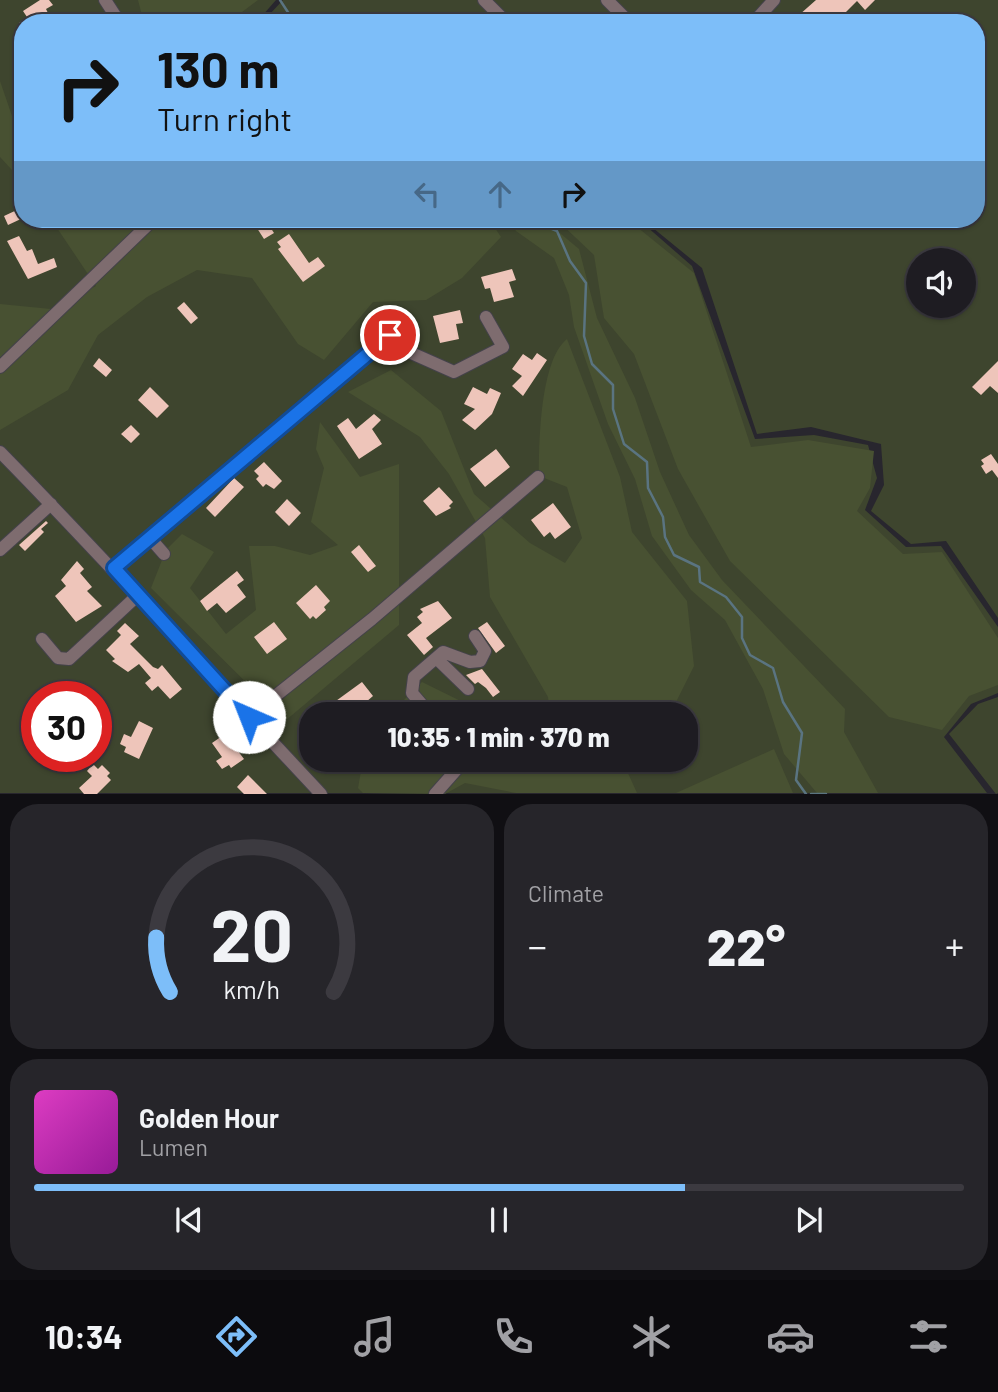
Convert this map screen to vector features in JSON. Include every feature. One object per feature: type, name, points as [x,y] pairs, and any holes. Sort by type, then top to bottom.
[{"type":"street","points":[[484,0],[499,14]]},
{"type":"street","points":[[607,0],[621,14]]},
{"type":"street","points":[[761,14],[774,0]]},
{"type":"street","points":[[0,367],[145,228]]},
{"type":"street","points":[[114,568],[390,335],[410,352],[454,372],[503,347],[486,317]]},
{"type":"street","points":[[0,453],[114,568],[321,793]]},
{"type":"street","points":[[249,717],[372,619],[538,477]]},
{"type":"street","points":[[0,550],[51,504]]},
{"type":"street","points":[[150,538],[164,554]]},
{"type":"street","points":[[42,639],[58,658],[69,659],[138,595]]},
{"type":"street","points":[[420,702],[412,693],[414,677],[446,651],[470,662],[480,662],[485,651],[475,636]]},
{"type":"street","points":[[436,658],[468,689]]},
{"type":"street","points":[[435,793],[454,772]]},
{"type":"green space","points":[[0,0],[276,0],[264,14],[14,14],[14,228],[648,228],[692,266],[755,439],[814,435],[868,445],[877,478],[865,510],[906,547],[941,546],[998,627],[998,693],[971,704],[944,737],[987,793],[0,793]]},
{"type":"green space","points":[[138,0],[258,0],[242,12],[245,14],[142,14]]},
{"type":"green space","points":[[283,0],[998,0],[998,618],[946,541],[911,544],[871,511],[884,485],[881,444],[811,427],[757,434],[702,268],[653,228],[985,228],[985,14],[270,14]]},
{"type":"green space","points":[[0,81],[14,122],[14,172],[0,157]]},
{"type":"green space","points":[[57,228],[495,228],[501,237],[462,278],[426,300],[373,302],[324,360],[298,344],[252,278],[197,270],[147,297],[98,335],[68,390],[0,430],[0,304],[51,309],[96,286]]},
{"type":"green space","points":[[514,228],[554,228],[579,249],[597,318],[635,398],[660,472],[689,535],[722,580],[845,709],[844,732],[878,793],[817,793],[784,754],[763,689],[725,620],[691,590],[652,536],[635,479],[608,424],[574,327],[569,295],[554,258]]},
{"type":"green space","points":[[566,228],[638,228],[694,273],[751,447],[808,440],[874,451],[870,488],[857,511],[903,554],[942,552],[998,638],[998,685],[969,696],[942,730],[889,717],[730,561],[678,469],[634,354],[604,318],[594,255]]},
{"type":"green space","points":[[567,339],[620,477],[632,532],[687,601],[694,666],[676,702],[549,702],[490,597],[485,538],[449,474],[420,437],[348,392],[391,370],[441,411],[474,494],[530,543],[565,563],[582,538],[567,487],[539,476],[546,383],[558,350]]},
{"type":"green space","points":[[320,422],[360,477],[399,464],[399,625],[308,702],[299,702],[299,709],[285,721],[151,588],[166,550],[182,534],[214,552],[190,588],[226,634],[256,610],[249,546],[275,546],[310,555],[338,545],[311,522],[324,468],[316,449]]},
{"type":"green space","points":[[422,682],[463,702],[402,702]]},
{"type":"green space","points":[[998,697],[996,794],[949,734],[978,704]]},
{"type":"green space","points":[[774,749],[793,793],[676,793]]},
{"type":"green space","points":[[361,772],[627,772],[637,793],[516,793],[465,783],[445,794],[363,793],[358,788]]},
{"type":"building","points":[[40,0],[49,0],[53,5],[46,9],[48,14],[25,14],[23,11]]},
{"type":"building","points":[[816,0],[875,0],[865,10],[857,1],[844,14],[800,14]]},
{"type":"building","points":[[14,211],[14,222],[8,225],[4,216]]},
{"type":"building","points":[[257,228],[271,228],[274,233],[264,239]]},
{"type":"building","points":[[289,234],[309,263],[318,257],[325,266],[303,282],[278,249],[281,247],[277,242]]},
{"type":"building","points":[[19,236],[27,251],[32,249],[38,264],[54,258],[57,267],[28,279],[7,241]]},
{"type":"building","points":[[512,269],[516,280],[509,282],[514,297],[494,302],[490,288],[485,289],[481,277]]},
{"type":"building","points":[[184,302],[198,318],[191,324],[177,308]]},
{"type":"building","points":[[460,310],[463,323],[456,324],[459,339],[440,343],[433,316]]},
{"type":"building","points":[[537,353],[547,360],[523,396],[512,386],[522,376],[512,369],[523,354],[532,360]]},
{"type":"building","points":[[99,358],[112,370],[106,377],[93,366]]},
{"type":"building","points":[[998,361],[998,393],[990,386],[981,395],[972,387]]},
{"type":"building","points":[[150,387],[169,406],[157,418],[138,400]]},
{"type":"building","points":[[473,387],[487,394],[490,388],[501,393],[492,414],[475,430],[462,420],[475,409],[464,404]]},
{"type":"building","points":[[374,414],[381,420],[372,429],[382,444],[359,459],[337,426],[348,418],[356,429]]},
{"type":"building","points":[[131,425],[140,434],[131,443],[121,434]]},
{"type":"building","points":[[496,449],[510,467],[485,487],[470,469]]},
{"type":"building","points":[[991,454],[998,464],[998,478],[992,470],[986,474],[981,466],[984,464],[981,460]]},
{"type":"building","points":[[264,462],[282,481],[274,489],[266,484],[263,487],[256,479],[259,476],[254,471]]},
{"type":"building","points":[[234,478],[244,487],[215,517],[206,508]]},
{"type":"building","points":[[439,487],[453,502],[449,506],[451,508],[436,516],[423,501]]},
{"type":"building","points":[[287,499],[301,513],[289,526],[275,512]]},
{"type":"building","points":[[553,503],[571,527],[555,539],[550,532],[544,537],[531,520]]},
{"type":"building","points":[[46,521],[48,523],[41,529],[44,532],[25,551],[19,545]]},
{"type":"building","points":[[359,545],[376,566],[368,572],[351,552]]},
{"type":"building","points":[[77,561],[84,569],[80,573],[92,587],[87,591],[102,606],[76,622],[55,596],[66,586],[61,580]]},
{"type":"building","points":[[237,571],[244,580],[237,585],[246,597],[226,613],[217,603],[207,611],[200,601]]},
{"type":"building","points":[[316,585],[330,601],[324,607],[326,610],[316,619],[313,616],[310,619],[296,603]]},
{"type":"building","points":[[438,601],[452,618],[426,638],[433,647],[424,655],[407,635],[422,623],[417,617],[423,612],[420,609]]},
{"type":"building","points":[[274,622],[287,639],[267,654],[254,637]]},
{"type":"building","points":[[487,622],[505,646],[496,653],[478,628]]},
{"type":"building","points":[[125,623],[139,636],[130,644],[153,667],[158,669],[162,665],[182,689],[170,699],[158,686],[152,691],[145,683],[151,678],[139,664],[128,672],[112,661],[115,659],[106,650],[121,635],[117,631]]},
{"type":"building","points":[[482,669],[500,692],[493,697],[486,688],[478,682],[475,684],[466,675]]},
{"type":"building","points":[[362,682],[373,696],[366,702],[334,702]]},
{"type":"building","points":[[139,721],[153,728],[139,759],[124,752],[126,747],[120,744],[124,734],[131,737]]},
{"type":"building","points":[[225,734],[244,759],[231,768],[229,765],[222,769],[216,761],[222,757],[212,743]]},
{"type":"building","points":[[88,772],[109,772],[107,776],[111,780],[97,794],[84,794],[79,788],[92,776]]},
{"type":"building","points":[[248,775],[267,794],[244,794],[237,787]]},
{"type":"waterway","points":[[280,0],[289,14]]},
{"type":"waterway","points":[[550,228],[557,231],[570,261],[586,283],[584,336],[592,364],[613,385],[613,409],[624,444],[647,462],[648,488],[663,517],[665,537],[674,555],[699,567],[700,582],[726,597],[742,617],[742,638],[750,655],[773,668],[783,702],[802,733],[796,780],[806,794]]},
{"type":"waterway","points":[[811,794],[826,794]]},
{"type":"route","points":[[249,717],[209,676],[114,568],[390,335]]}]
